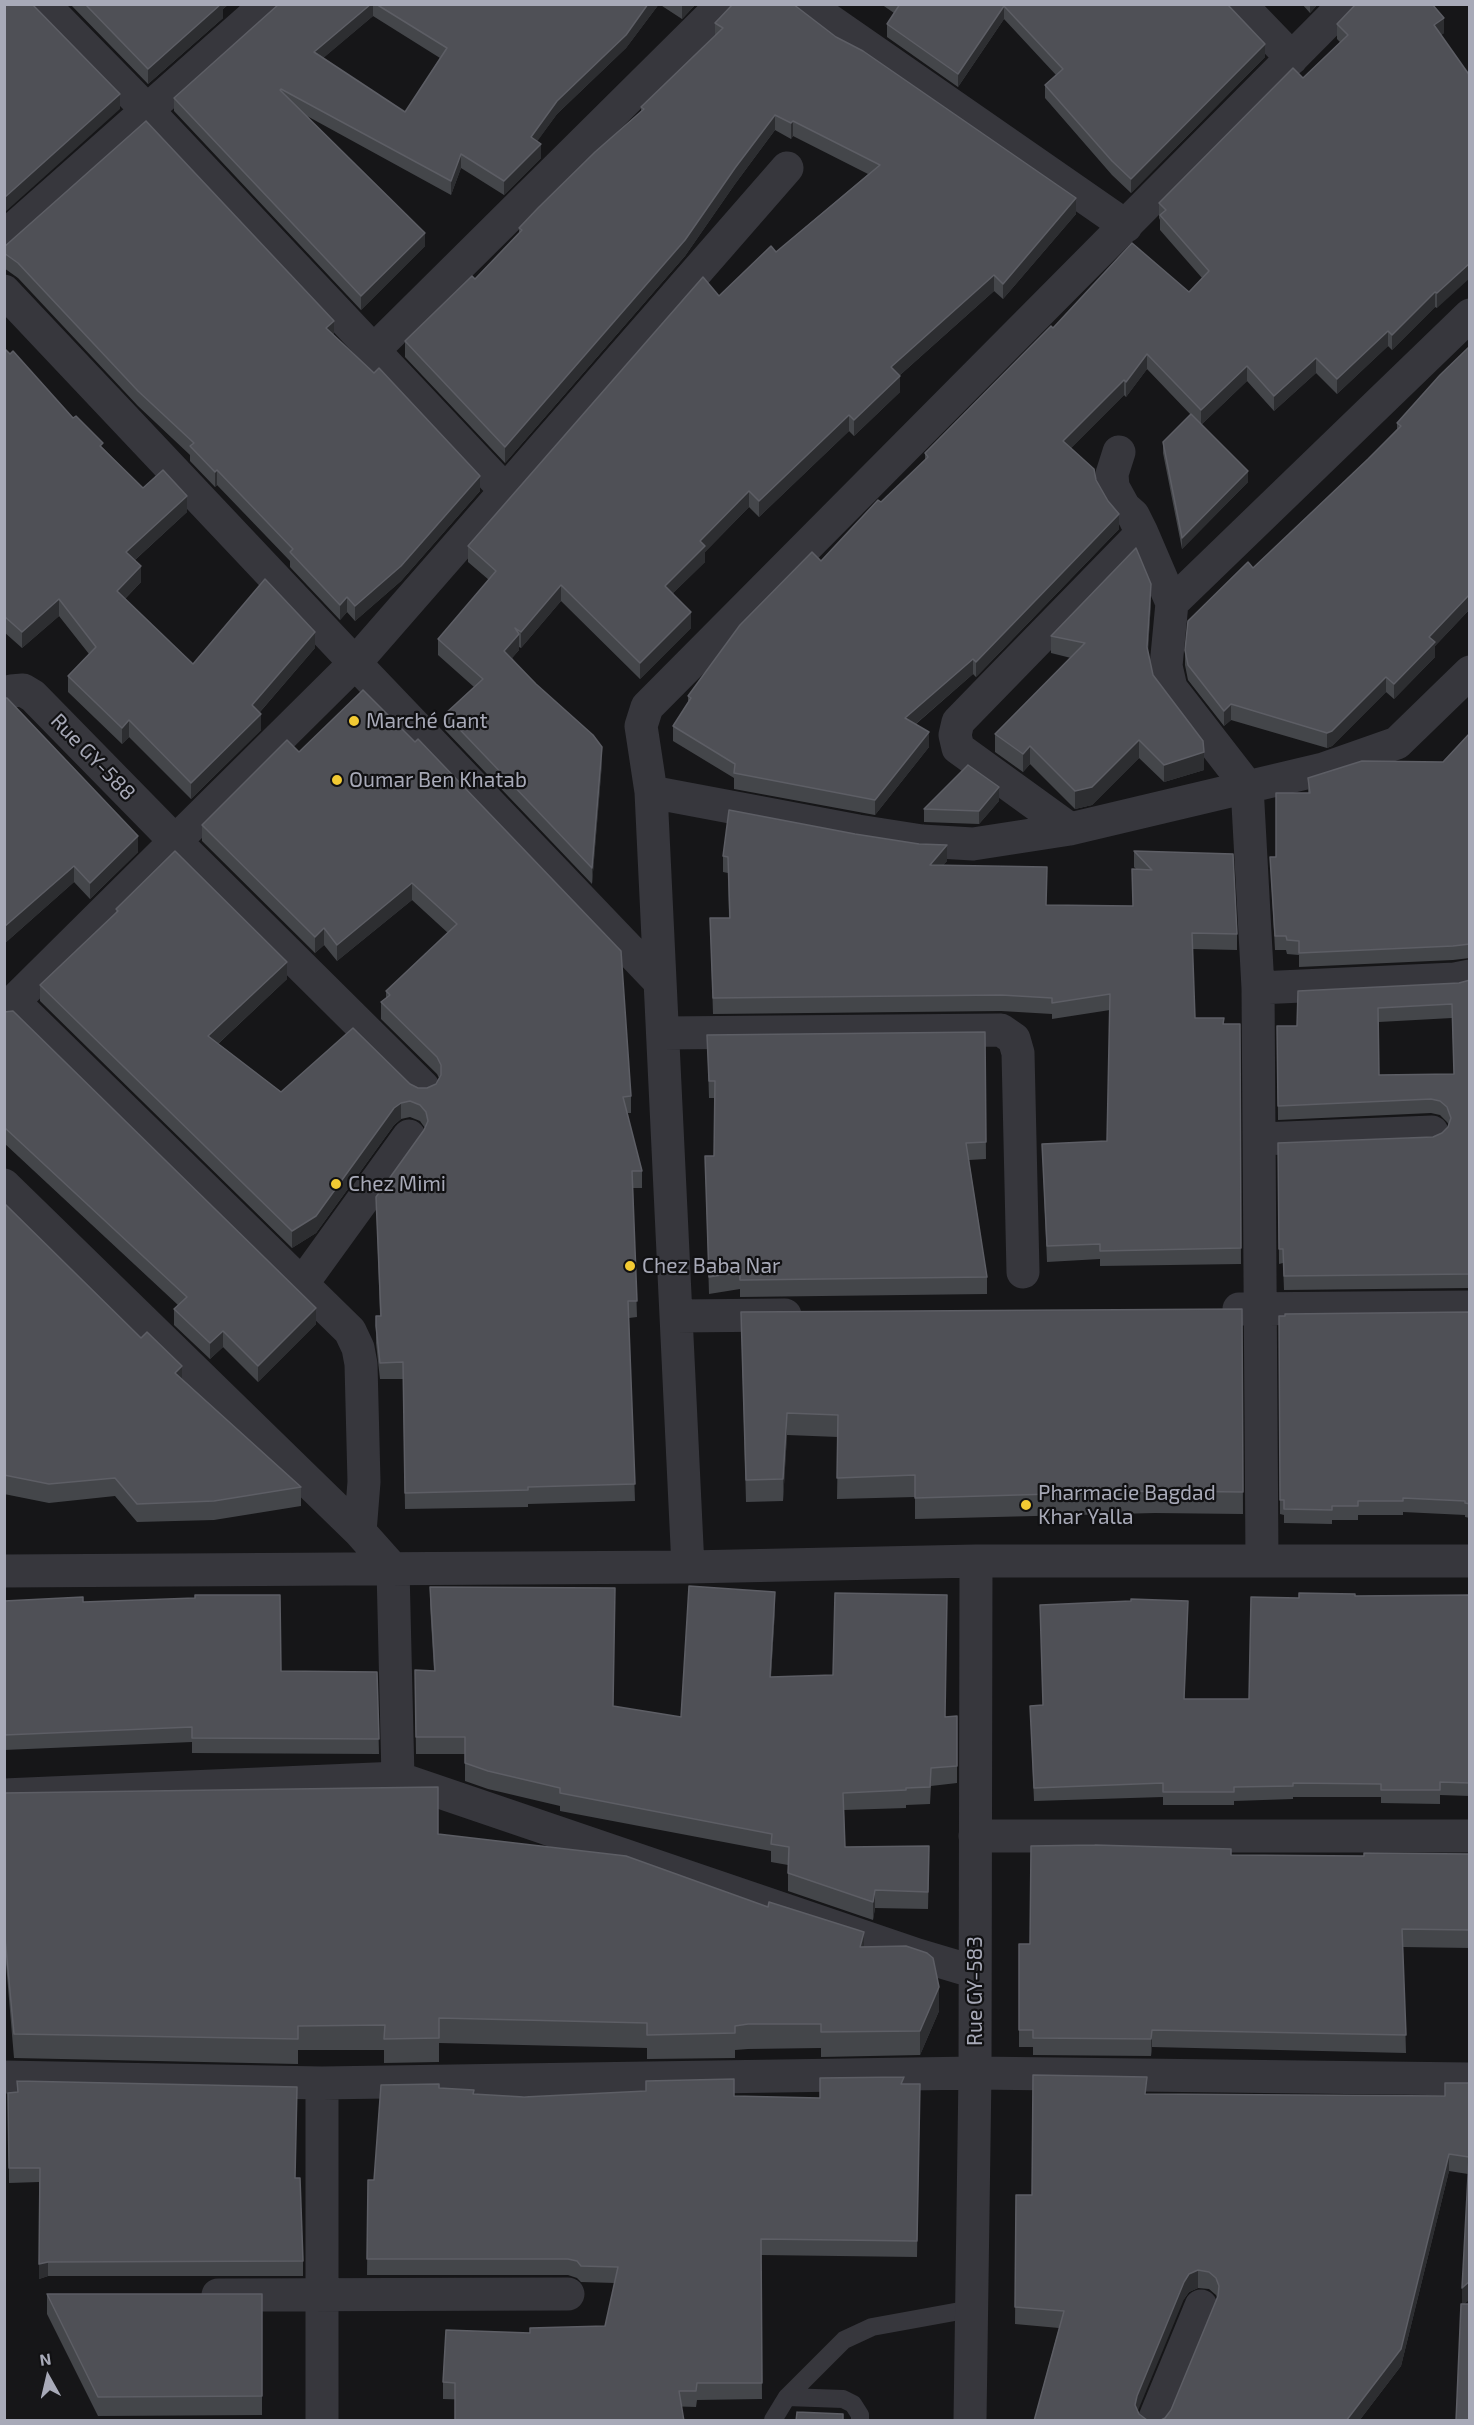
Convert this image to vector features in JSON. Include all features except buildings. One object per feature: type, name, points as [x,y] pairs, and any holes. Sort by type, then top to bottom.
[{"type":"street","points":[[43,4],[148,111],[505,490]]},
{"type":"street","points":[[4,237],[267,4]]},
{"type":"street","points":[[374,351],[723,4]]},
{"type":"street","points":[[807,4],[1126,226]]},
{"type":"street","points":[[1240,4],[1292,58]]},
{"type":"street","points":[[688,1567],[651,792],[641,726],[647,708],[1345,4]]},
{"type":"street","points":[[360,1532],[364,1482],[361,1364],[358,1348],[350,1331],[9,1006],[354,663],[787,168]]},
{"type":"street","points":[[4,291],[354,663],[660,982]]},
{"type":"street","points":[[1172,603],[1470,315]]},
{"type":"street","points":[[1119,452],[1112,474],[1113,487],[1142,533],[1172,603],[1166,666],[1171,688],[1247,786],[1258,988],[1261,1139],[1262,1561]]},
{"type":"street","points":[[1070,829],[958,748],[955,735],[958,722],[1142,533]]},
{"type":"street","points":[[651,792],[922,841],[973,844],[1070,829],[1323,769],[1397,743],[1470,672]]},
{"type":"street","name":"Rue GY-588","points":[[4,696],[11,691],[23,690],[33,696],[175,841],[423,1087]]},
{"type":"street","points":[[1258,988],[1455,979],[1470,976]]},
{"type":"street","points":[[663,1033],[1001,1030],[1014,1039],[1018,1053],[1023,1272]]},
{"type":"street","points":[[1261,1139],[1432,1132]]},
{"type":"street","points":[[302,1284],[409,1136]]},
{"type":"street","points":[[4,1185],[360,1532],[393,1569],[398,1778]]},
{"type":"street","points":[[1213,1309],[1470,1307]]},
{"type":"street","points":[[676,1316],[815,1314]]},
{"type":"street","points":[[4,1571],[688,1567],[976,1561],[1470,1561]]},
{"type":"street","name":"Rue GY-583","points":[[970,2421],[975,2073],[976,1561]]},
{"type":"street","points":[[4,1795],[398,1778],[918,1955],[975,1972]]},
{"type":"street","points":[[975,1836],[1470,1836]]},
{"type":"street","points":[[4,2078],[322,2083],[975,2073],[1470,2079]]},
{"type":"street","points":[[322,2083],[322,2421]]},
{"type":"street","points":[[192,2295],[568,2294]]},
{"type":"street","points":[[1154,2421],[1201,2307]]},
{"type":"lane","points":[[773,2421],[787,2397],[844,2340],[872,2328],[971,2309]]},
{"type":"lane","points":[[787,2397],[843,2399],[853,2404],[860,2415],[860,2421]]},
{"type":"place","name":"Marché Gant","points":[[354,721]]},
{"type":"place","name":"Oumar Ben Khatab","points":[[337,780]]},
{"type":"place","name":"Chez Mimi","points":[[336,1184]]},
{"type":"place","name":"Chez Baba Nar","points":[[630,1266]]},
{"type":"place","name":"Pharmacie Bagdad Khar Yalla","points":[[1026,1505]]}]
